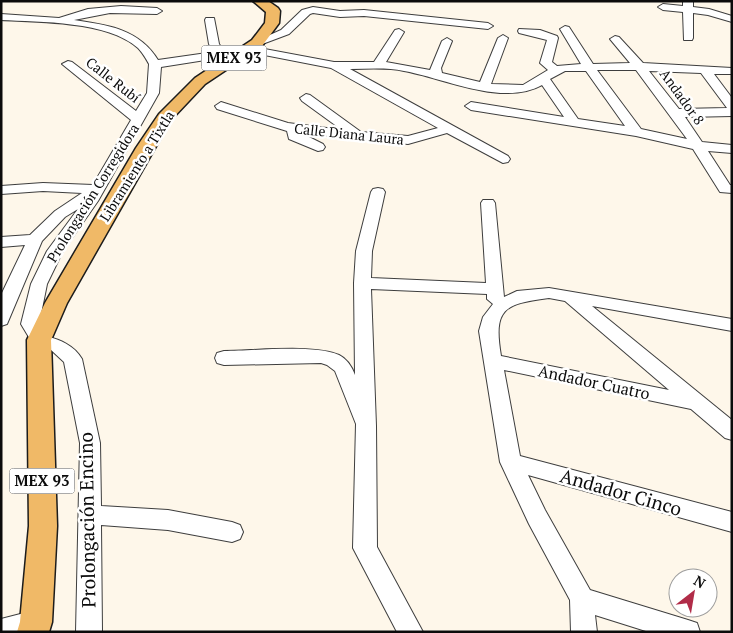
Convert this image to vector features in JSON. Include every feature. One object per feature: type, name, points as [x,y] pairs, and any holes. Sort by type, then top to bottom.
[{"type":"main road","name":"Libramiento a Tixtla","points":[[39,340],[56,303],[135,166],[172,108],[223,58],[253,46],[272,23],[273,11],[259,1]]},
{"type":"main road","name":"MEX 93","points":[[35,627],[43,526],[39,340]]},
{"type":"street","points":[[688,6],[688,38]]},
{"type":"street","points":[[663,7],[688,6],[732,19]]},
{"type":"street","points":[[370,14],[402,7]]},
{"type":"street","points":[[61,21],[96,10],[157,11]]},
{"type":"street","points":[[253,46],[284,32],[309,10],[488,26]]},
{"type":"street","points":[[718,14],[732,14]]},
{"type":"street","points":[[1,17],[77,22],[123,35],[141,45],[155,64],[223,58],[214,44],[210,20]]},
{"type":"street","points":[[565,30],[636,132]]},
{"type":"street","points":[[523,31],[540,33],[553,38],[546,63],[554,70]]},
{"type":"street","points":[[378,65],[398,32]]},
{"type":"street","name":"Andador 8","points":[[616,38],[641,66],[677,113],[725,189],[732,189]]},
{"type":"street","points":[[436,76],[435,68],[447,40]]},
{"type":"street","points":[[484,86],[502,42]]},
{"type":"street","points":[[253,46],[334,65],[378,65],[405,68],[484,86],[522,88],[531,86],[554,70],[589,67],[641,66],[732,71]]},
{"type":"street","name":"Calle Rubí","points":[[68,64],[138,119]]},
{"type":"street","name":"Prolongación Corregidora","points":[[39,340],[30,324],[39,284],[54,251],[98,189],[153,93],[155,64]]},
{"type":"street","name":"Calle Diana Laura","points":[[334,65],[503,159]]},
{"type":"street","points":[[705,70],[732,106]]},
{"type":"street","points":[[543,78],[574,122]]},
{"type":"street","points":[[306,98],[358,136]]},
{"type":"street","name":"Calle Diana Laura","points":[[220,106],[294,128],[358,136],[408,140],[449,129]]},
{"type":"street","points":[[471,106],[636,132],[699,146],[732,149]]},
{"type":"street","points":[[677,113],[732,112]]},
{"type":"street","points":[[294,128],[294,136],[318,147]]},
{"type":"street","points":[[2,312],[35,239],[60,214],[135,166]]},
{"type":"street","points":[[1,190],[43,188],[98,189]]},
{"type":"street","points":[[378,192],[364,251],[362,283],[366,426],[366,548],[411,632]]},
{"type":"street","points":[[488,203],[497,298],[488,331],[511,462],[537,517],[582,599],[584,632]]},
{"type":"street","points":[[1,242],[35,239]]},
{"type":"street","points":[[362,283],[497,298],[549,293],[569,295],[732,325]]},
{"type":"street","points":[[569,295],[732,432]]},
{"type":"street","name":"Prolongación Encino","points":[[39,340],[56,345],[73,359],[90,442],[89,632]]},
{"type":"street","points":[[224,358],[322,356],[334,360],[343,368],[352,396],[366,426]]},
{"type":"street","name":"Andador Cuatro","points":[[493,361],[696,403]]},
{"type":"street","name":"Andador Cinco","points":[[511,462],[732,522]]},
{"type":"street","points":[[90,515],[168,520],[232,532]]},
{"type":"street","points":[[582,599],[688,632]]},
{"type":"street","points":[[1,631],[35,627]]}]
